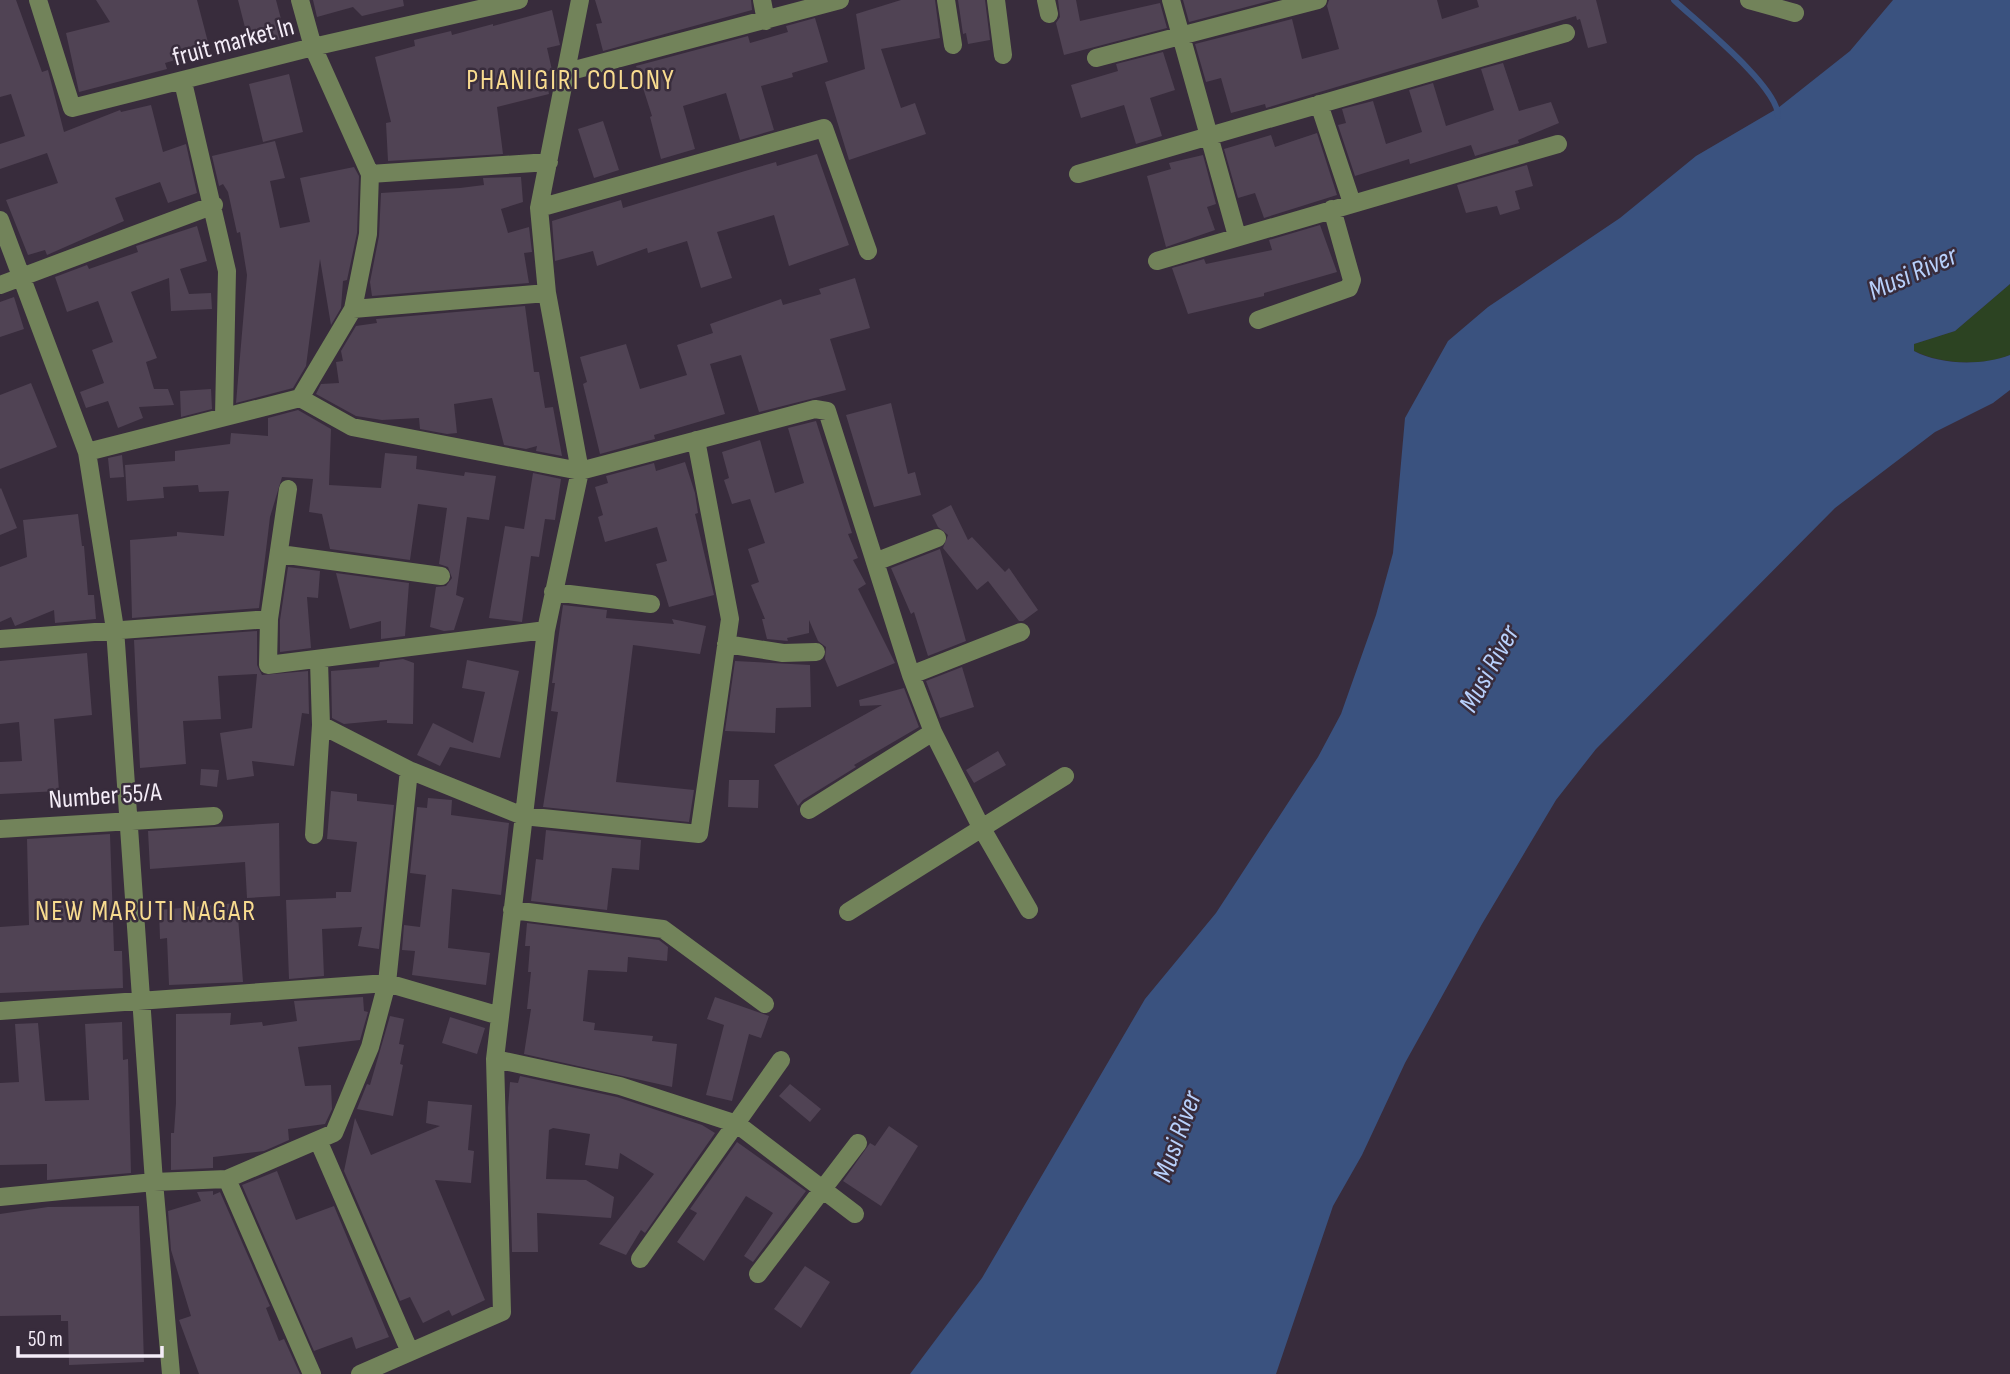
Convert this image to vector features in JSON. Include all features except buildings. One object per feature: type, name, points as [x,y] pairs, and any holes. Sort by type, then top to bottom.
[{"type":"street","name":"fruit market ln","points":[[38,0],[72,108],[313,47],[519,0]]},
{"type":"street","points":[[300,0],[313,47],[370,174],[368,234],[353,309],[300,398]]},
{"type":"street","points":[[360,1374],[502,1312],[495,1059],[546,630],[580,471],[547,293],[539,208],[580,0]]},
{"type":"street","points":[[762,0],[766,21]]},
{"type":"street","points":[[567,72],[841,0]]},
{"type":"street","points":[[946,0],[953,45]]},
{"type":"street","points":[[996,0],[1003,55]]},
{"type":"street","points":[[1171,0],[1206,137],[1237,236]]},
{"type":"street","points":[[1096,58],[1318,0]]},
{"type":"street","points":[[1749,0],[1795,13]]},
{"type":"street","points":[[1078,174],[1566,33]]},
{"type":"street","points":[[183,82],[214,205],[227,271],[224,416]]},
{"type":"street","points":[[1320,104],[1352,204]]},
{"type":"street","points":[[539,208],[824,128],[868,251]]},
{"type":"street","points":[[1157,261],[1558,144]]},
{"type":"street","points":[[370,174],[549,162]]},
{"type":"street","points":[[0,285],[214,205]]},
{"type":"street","points":[[1258,320],[1349,288],[1352,280],[1332,209]]},
{"type":"street","points":[[0,220],[87,452],[114,629],[154,1182],[171,1374],[164,1374]]},
{"type":"street","points":[[353,309],[547,293]]},
{"type":"street","points":[[87,452],[300,398],[352,428],[580,471],[815,409],[827,411],[911,675],[933,732],[981,827],[1029,910]]},
{"type":"street","points":[[321,725],[409,770],[523,816],[699,834],[730,619],[696,440]]},
{"type":"street","points":[[288,489],[269,618],[268,665],[319,661],[546,630]]},
{"type":"street","points":[[874,562],[937,538]]},
{"type":"street","points":[[280,554],[441,576]]},
{"type":"street","points":[[553,592],[650,604]]},
{"type":"street","points":[[0,639],[269,618]]},
{"type":"street","points":[[911,675],[1021,632]]},
{"type":"street","points":[[726,644],[783,653],[816,652]]},
{"type":"street","points":[[314,835],[321,725],[319,661]]},
{"type":"street","points":[[809,810],[933,732]]},
{"type":"street","points":[[0,1197],[154,1182],[227,1179],[334,1133],[370,1047],[387,983],[409,770]]},
{"type":"street","points":[[848,912],[1065,776]]},
{"type":"street","name":"Number 55/A","points":[[0,829],[128,819],[214,816]]},
{"type":"street","points":[[512,910],[663,929],[765,1004]]},
{"type":"street","points":[[0,1011],[387,983],[500,1016]]},
{"type":"street","points":[[495,1059],[620,1086],[737,1124],[855,1214]]},
{"type":"street","points":[[640,1259],[780,1060]]},
{"type":"street","points":[[318,1140],[410,1352]]},
{"type":"street","points":[[758,1274],[858,1143]]},
{"type":"street","points":[[227,1179],[312,1374]]},
{"type":"green space","points":[[2010,284],[2010,355],[1987,361],[1962,362],[1937,359],[1914,351],[1914,344],[1955,331]]},
{"type":"water","name":"Musi River","points":[[1893,0],[2010,0],[2010,284],[1955,331],[1914,344],[1914,351],[1936,359],[1961,362],[1987,361],[2010,355],[2010,390],[1993,403],[1935,432],[1835,508],[1596,749],[1556,800],[1482,924],[1405,1063],[1362,1155],[1333,1206],[1276,1374],[910,1374],[982,1278],[1145,999],[1216,913],[1318,757],[1341,714],[1376,615],[1393,553],[1405,418],[1448,341],[1488,307],[1620,218],[1696,156],[1778,108],[1850,51]]},
{"type":"waterway","points":[[1674,0],[1751,72],[1765,88],[1778,116]]},
{"type":"district","name":"PHANIGIRI COLONY","points":[[571,79]]},
{"type":"district","name":"NEW MARUTI NAGAR","points":[[146,910]]}]
